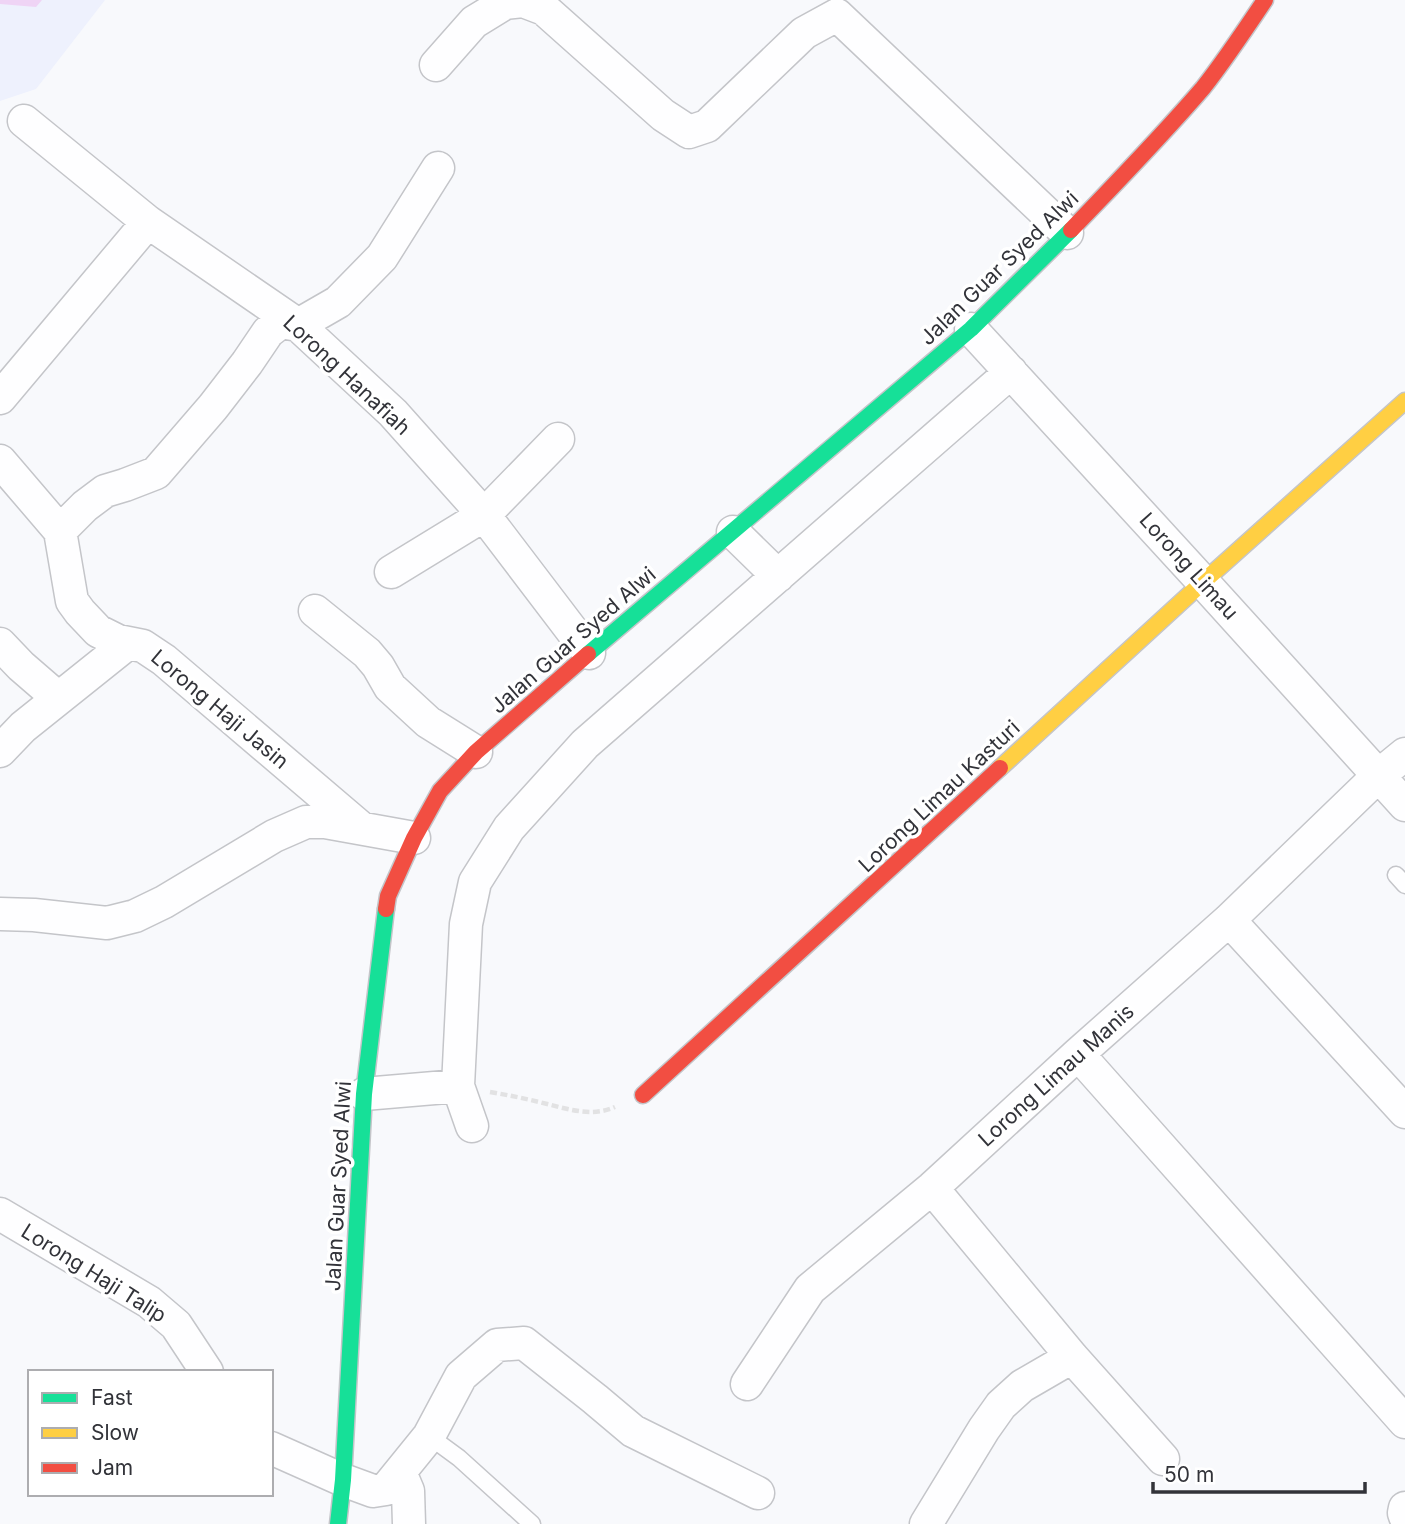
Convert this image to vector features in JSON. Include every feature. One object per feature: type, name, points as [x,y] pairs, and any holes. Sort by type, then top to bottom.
[{"type":"street","name":"Jalan Guar Syed Alwi","points":[[338,1524],[343,1480],[363,1094],[388,896],[440,791],[477,752],[589,653],[971,329],[1130,168],[1203,87],[1265,0]]},
{"type":"street","points":[[436,65],[474,22],[505,3],[523,1],[544,9],[663,115],[689,132],[707,126],[804,33],[841,7],[1067,233]]},
{"type":"street","name":"Lorong Hanafiah","points":[[24,121],[148,222],[298,325],[393,413],[484,516],[589,653]]},
{"type":"street","points":[[0,461],[60,531],[105,491],[156,473],[213,407],[268,332],[281,322],[298,325],[338,302],[382,257],[438,168]]},
{"type":"street","points":[[0,398],[148,222]]},
{"type":"street","name":"Lorong Limau","points":[[971,329],[1405,805]]},
{"type":"street","points":[[472,1126],[458,1086],[466,924],[475,882],[509,828],[585,744],[1012,372]]},
{"type":"street","name":"Lorong Limau Kasturi","points":[[643,1095],[1203,582],[1405,401]]},
{"type":"street","points":[[391,572],[484,516],[558,439]]},
{"type":"street","name":"Lorong Haji Jasin","points":[[60,531],[72,600],[98,631],[118,641],[143,646],[164,660],[360,827]]},
{"type":"street","points":[[733,532],[778,576]]},
{"type":"street","points":[[314,611],[367,653],[390,687],[428,722],[477,752]]},
{"type":"street","points":[[0,751],[23,727],[128,643]]},
{"type":"street","points":[[0,644],[58,698]]},
{"type":"street","name":"Lorong Limau Manis","points":[[747,1384],[810,1289],[932,1188],[1229,920],[1378,776],[1405,754]]},
{"type":"street","points":[[0,914],[107,923],[135,916],[274,836],[306,822],[325,821],[415,838]]},
{"type":"street","points":[[1229,920],[1405,1112]]},
{"type":"street","points":[[1078,1054],[1405,1422]]},
{"type":"street","points":[[363,1094],[458,1086]]},
{"type":"street","points":[[932,1188],[1072,1357],[1163,1459]]},
{"type":"street","name":"Lorong Haji Talip","points":[[0,1213],[149,1301],[176,1325],[206,1370]]},
{"type":"street","points":[[273,1449],[343,1480],[373,1490],[386,1489],[429,1436],[461,1377],[497,1345],[524,1343],[633,1431],[758,1493]]},
{"type":"street","points":[[926,1524],[1001,1405],[1022,1386],[1072,1357]]},
{"type":"street","points":[[400,1472],[408,1490],[409,1524]]},
{"type":"street","points":[[1405,1508],[1405,1516]]},
{"type":"lane","points":[[429,1436],[459,1458],[532,1524]]},
{"type":"path","points":[[458,1086],[584,1113],[606,1111],[643,1095]]},
{"type":"shaded area","points":[[0,0],[105,0],[36,89],[0,101]]},
{"type":"shaded area","points":[[0,0],[42,0],[36,7],[0,4]]},
{"type":"traffic: fast","points":[[588,654],[971,329],[1071,230]]},
{"type":"traffic: fast","points":[[338,1524],[343,1480],[364,1094],[386,909]]},
{"type":"traffic: slow","points":[[1000,768],[1405,401]]},
{"type":"traffic: jam","points":[[1071,230],[1203,88],[1265,0]]},
{"type":"traffic: jam","points":[[386,909],[388,896],[414,838],[440,791],[476,752],[588,654]]},
{"type":"traffic: jam","points":[[643,1095],[1000,768]]}]
